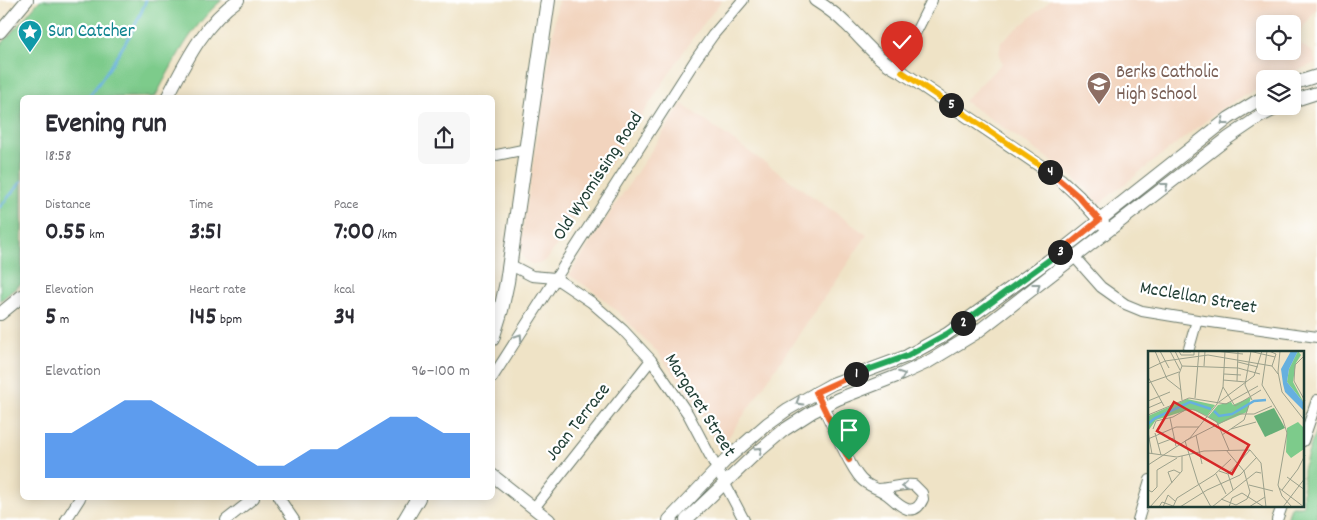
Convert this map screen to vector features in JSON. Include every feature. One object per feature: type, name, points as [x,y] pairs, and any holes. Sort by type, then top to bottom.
[{"type":"main road","points":[[495,329],[501,310],[509,264],[548,0]]},
{"type":"main road","points":[[405,520],[417,500]]},
{"type":"street","points":[[0,32],[27,0]]},
{"type":"street","points":[[169,95],[198,42],[215,20],[238,0]]},
{"type":"street","name":"Old Wyomissing Road","points":[[495,373],[696,59],[713,35],[743,0]]},
{"type":"street","points":[[815,0],[845,23],[870,49],[894,68],[1060,180],[1078,196],[1108,231]]},
{"type":"street","points":[[894,68],[932,0]]},
{"type":"street","points":[[1301,81],[1317,76]]},
{"type":"street","points":[[1301,99],[1317,93]]},
{"type":"street","points":[[669,520],[727,459],[767,424],[816,392],[846,378],[907,356],[947,334],[1066,247],[1229,118],[1256,107]]},
{"type":"street","points":[[686,520],[774,438],[798,420],[822,406],[861,389],[913,370],[955,347],[983,328],[1228,138],[1256,113]]},
{"type":"street","points":[[495,155],[527,149]]},
{"type":"street","name":"McClellan Street","points":[[1066,247],[1101,287],[1125,304],[1142,311],[1317,337]]},
{"type":"street","name":"Margaret Street","points":[[509,264],[532,276],[555,278],[602,312],[623,330],[651,360],[688,414],[744,520]]},
{"type":"street","points":[[0,314],[20,298]]},
{"type":"street","points":[[1188,351],[1198,320]]},
{"type":"street","name":"Joan Terrace","points":[[534,508],[651,360]]},
{"type":"street","points":[[816,392],[856,472],[864,483],[878,489]]},
{"type":"street","points":[[1304,438],[1317,400]]},
{"type":"street","points":[[495,478],[548,520]]},
{"type":"street","points":[[1138,520],[1148,487]]},
{"type":"street","points":[[66,520],[79,500]]},
{"type":"street","points":[[226,520],[251,500]]},
{"type":"street","points":[[281,500],[294,520]]},
{"type":"street","points":[[1277,520],[1281,508]]},
{"type":"shaded area","points":[[558,0],[722,0],[692,39],[547,260],[539,264],[531,264],[524,259],[520,248]]},
{"type":"shaded area","name":"Berks Catholic High School","points":[[1051,0],[1317,0],[1317,9],[1301,30],[1301,15],[1256,15],[1256,60],[1301,60],[1301,44],[1313,53],[1316,63],[1298,70],[1256,70],[1256,89],[1221,109],[1099,204],[1086,188],[1058,165],[964,101],[1002,63],[999,55],[1001,42]]},
{"type":"shaded area","points":[[682,104],[867,235],[719,451],[705,421],[688,393],[658,353],[619,313],[596,293],[569,275]]},
{"type":"green space","points":[[40,0],[222,0],[192,33],[156,95],[20,95],[20,285],[0,301],[0,46]]},
{"type":"green space","points":[[1317,426],[1317,520],[1287,520],[1290,508],[1304,508],[1304,466]]},
{"type":"waterway","points":[[90,95],[129,37],[146,0]]},
{"type":"waterway","points":[[0,207],[20,183]]},
{"type":"place","name":"Sun Catcher","points":[[30,53]]},
{"type":"place","name":"Berks Catholic High School","points":[[1099,105]]},
{"type":"route","points":[[849,460],[816,392],[846,378],[896,361],[947,334],[976,315],[1099,220],[1078,196],[1051,173],[902,72]]}]
